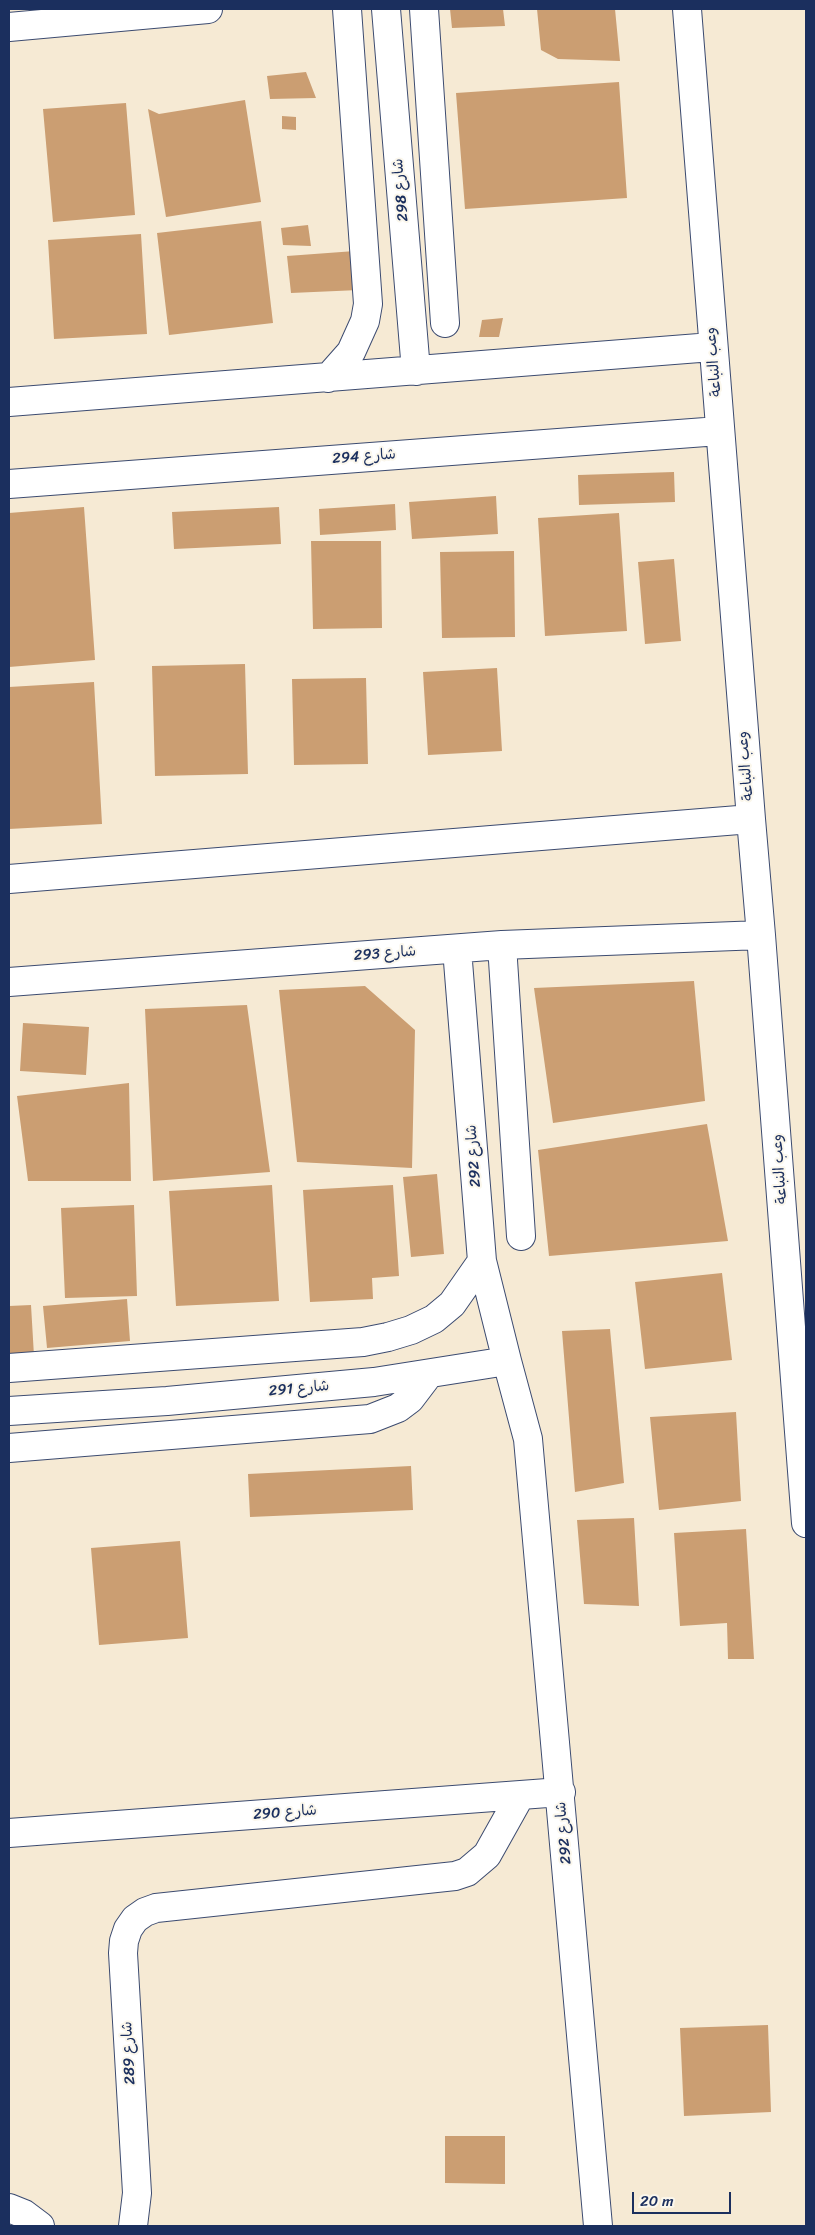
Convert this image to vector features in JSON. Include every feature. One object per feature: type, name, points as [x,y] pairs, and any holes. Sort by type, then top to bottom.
[{"type":"street","points":[[9,27],[208,9]]},
{"type":"street","points":[[328,378],[351,352],[365,321],[368,304],[347,9]]},
{"type":"street","name":"شارع 298","points":[[386,9],[416,371]]},
{"type":"street","points":[[424,9],[445,323]]},
{"type":"street","name":"وعب النباعة","points":[[687,9],[712,347],[762,935],[806,1523]]},
{"type":"street","points":[[393,96],[430,93]]},
{"type":"street","points":[[9,402],[712,347]]},
{"type":"street","name":"شارع 294","points":[[9,484],[719,431]]},
{"type":"street","points":[[9,879],[751,819]]},
{"type":"street","name":"شارع 293","points":[[9,982],[502,946],[762,935]]},
{"type":"street","points":[[502,946],[521,1236]]},
{"type":"street","name":"شارع 292","points":[[457,949],[482,1260],[528,1439],[561,1792],[598,2226]]},
{"type":"street","points":[[9,1368],[363,1342],[388,1337],[412,1330],[434,1319],[446,1309],[467,1284],[482,1260]]},
{"type":"street","name":"شارع 291","points":[[9,1411],[167,1401],[374,1382],[507,1361]]},
{"type":"street","points":[[9,1448],[370,1419],[398,1408],[410,1399],[429,1374]]},
{"type":"street","points":[[167,1401],[170,1435]]},
{"type":"street","points":[[58,1408],[62,1444]]},
{"type":"street","name":"شارع 290","points":[[9,1833],[561,1792]]},
{"type":"street","name":"شارع 289","points":[[133,2226],[137,2194],[124,1941],[128,1929],[145,1912],[156,1908],[455,1876],[473,1868],[487,1855],[520,1796]]},
{"type":"street","points":[[9,2208],[24,2214],[40,2226]]},
{"type":"building","points":[[450,9],[503,9],[505,26],[452,28]]},
{"type":"building","points":[[537,9],[615,9],[620,61],[558,59],[541,50]]},
{"type":"building","points":[[306,72],[316,98],[270,99],[267,76]]},
{"type":"building","points":[[619,82],[627,198],[465,209],[456,93]]},
{"type":"building","points":[[245,100],[261,202],[166,217],[148,109],[159,114]]},
{"type":"building","points":[[126,103],[135,215],[53,222],[43,109]]},
{"type":"building","points":[[282,116],[296,117],[296,130],[282,129]]},
{"type":"building","points":[[261,221],[273,323],[169,335],[157,233]]},
{"type":"building","points":[[308,225],[311,246],[283,245],[281,228]]},
{"type":"building","points":[[141,234],[147,334],[54,339],[48,240]]},
{"type":"building","points":[[355,251],[359,290],[291,293],[287,256]]},
{"type":"building","points":[[503,318],[499,337],[479,337],[482,320]]},
{"type":"building","points":[[674,472],[675,502],[579,505],[578,475]]},
{"type":"building","points":[[496,496],[498,534],[412,539],[409,502]]},
{"type":"building","points":[[395,504],[396,530],[320,535],[319,509]]},
{"type":"building","points":[[84,507],[95,660],[9,667],[9,513]]},
{"type":"building","points":[[279,507],[281,544],[174,549],[172,512]]},
{"type":"building","points":[[619,513],[627,631],[545,636],[538,518]]},
{"type":"building","points":[[311,541],[381,541],[382,628],[313,629]]},
{"type":"building","points":[[514,551],[515,637],[442,638],[440,552]]},
{"type":"building","points":[[674,559],[681,641],[645,644],[638,562]]},
{"type":"building","points":[[245,664],[248,774],[155,776],[152,666]]},
{"type":"building","points":[[497,668],[502,751],[428,755],[423,672]]},
{"type":"building","points":[[366,678],[368,764],[294,765],[292,679]]},
{"type":"building","points":[[94,682],[102,824],[9,829],[9,687]]},
{"type":"building","points":[[694,981],[705,1101],[553,1123],[534,988]]},
{"type":"building","points":[[365,986],[415,1030],[412,1168],[297,1162],[279,990]]},
{"type":"building","points":[[247,1005],[270,1172],[153,1181],[145,1009]]},
{"type":"building","points":[[23,1023],[89,1027],[86,1075],[20,1071]]},
{"type":"building","points":[[129,1083],[131,1181],[28,1181],[17,1096]]},
{"type":"building","points":[[707,1124],[728,1241],[549,1256],[538,1150]]},
{"type":"building","points":[[437,1174],[444,1254],[411,1257],[403,1177]]},
{"type":"building","points":[[272,1185],[279,1301],[176,1306],[169,1191]]},
{"type":"building","points":[[393,1185],[399,1276],[372,1278],[373,1299],[310,1302],[303,1190]]},
{"type":"building","points":[[134,1205],[137,1296],[65,1298],[61,1208]]},
{"type":"building","points":[[722,1273],[732,1360],[645,1369],[635,1282]]},
{"type":"building","points":[[127,1299],[130,1341],[47,1348],[43,1306]]},
{"type":"building","points":[[31,1305],[34,1356],[9,1357],[9,1306]]},
{"type":"building","points":[[610,1329],[624,1483],[575,1492],[562,1331]]},
{"type":"building","points":[[736,1412],[741,1501],[659,1510],[650,1417]]},
{"type":"building","points":[[411,1466],[413,1510],[250,1517],[248,1474]]},
{"type":"building","points":[[634,1518],[639,1606],[584,1604],[577,1520]]},
{"type":"building","points":[[746,1529],[754,1659],[728,1659],[727,1623],[680,1626],[674,1533]]},
{"type":"building","points":[[180,1541],[188,1638],[99,1645],[91,1548]]},
{"type":"building","points":[[768,2025],[771,2112],[684,2116],[680,2028]]},
{"type":"building","points":[[445,2136],[505,2136],[505,2184],[445,2183]]}]
